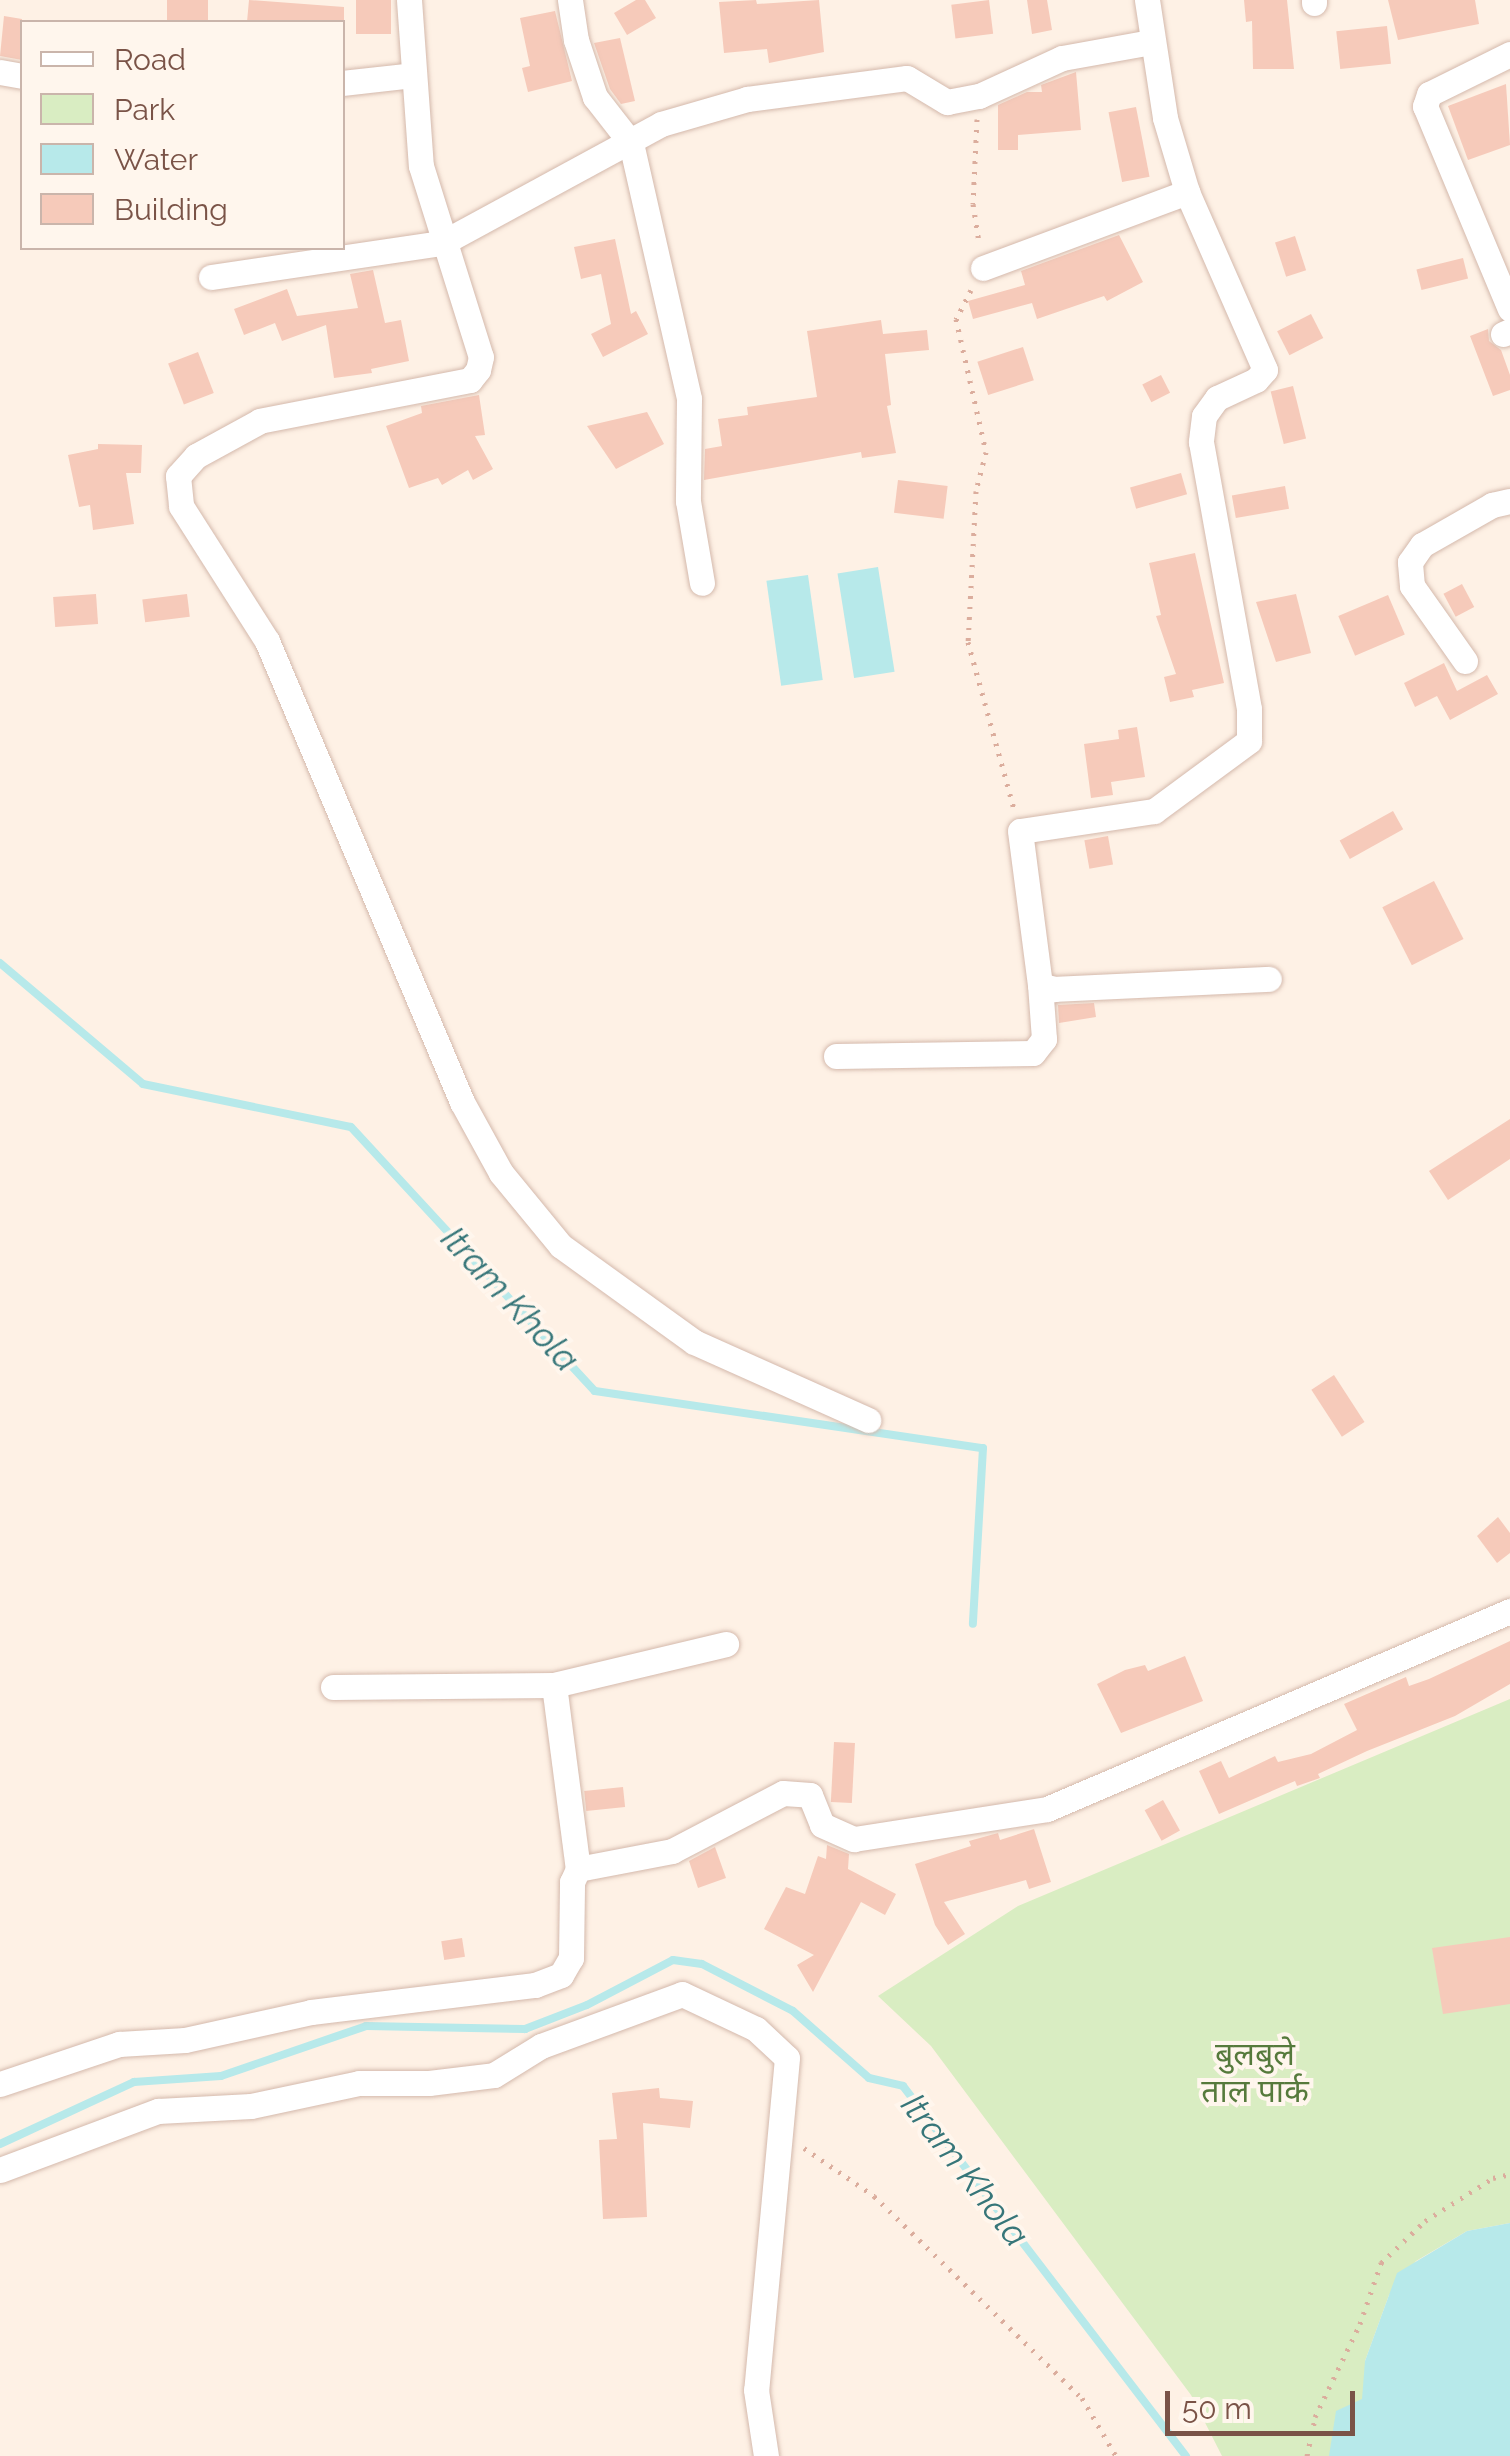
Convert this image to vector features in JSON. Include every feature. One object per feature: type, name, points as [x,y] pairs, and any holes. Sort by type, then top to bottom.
[{"type":"street","points":[[409,0],[421,166],[442,243],[481,357],[470,380],[260,422],[196,456],[178,476],[181,506],[267,641],[462,1102],[500,1173],[560,1246],[694,1342],[868,1420]]},
{"type":"street","points":[[570,0],[576,40],[596,97],[631,142],[689,399],[688,502],[702,583]]},
{"type":"street","points":[[836,1056],[1032,1053],[1044,1039],[1020,831],[1154,811],[1249,742],[1250,709],[1200,442],[1204,416],[1216,398],[1256,380],[1266,370],[1186,192],[1165,118],[1150,42],[1147,0]]},
{"type":"street","points":[[211,277],[442,243],[661,124],[747,99],[907,78],[946,102],[980,96],[1062,58],[1150,42]]},
{"type":"street","points":[[1508,324],[1425,106],[1428,94],[1510,54]]},
{"type":"street","points":[[345,82],[413,75]]},
{"type":"street","points":[[983,268],[1186,192]]},
{"type":"street","points":[[1465,661],[1412,586],[1410,562],[1422,545],[1492,506],[1510,501]]},
{"type":"street","points":[[1040,985],[1054,989],[1269,979]]},
{"type":"street","points":[[578,1870],[672,1851],[783,1792],[810,1795],[822,1826],[854,1839],[1047,1809],[1510,1611]]},
{"type":"street","points":[[333,1688],[554,1686],[726,1644]]},
{"type":"street","points":[[0,2084],[119,2044],[185,2040],[310,2012],[535,1985],[560,1975],[571,1958],[572,1882],[578,1870],[554,1686]]},
{"type":"street","points":[[0,2170],[158,2111],[251,2106],[359,2083],[429,2083],[494,2074],[541,2046],[682,1994],[756,2029],[788,2058],[756,2390],[766,2456]]},
{"type":"path","points":[[980,96],[974,204],[983,268],[956,319],[986,452],[976,492],[968,642],[1020,831]]},
{"type":"path","points":[[783,2133],[874,2196],[902,2223],[1082,2398],[1116,2456]]},
{"type":"path","points":[[1306,2456],[1315,2416],[1360,2324],[1381,2263],[1425,2221],[1493,2178],[1510,2174]]},
{"type":"green space","name":"बुलबुले ताल पार्क","points":[[1510,1699],[1510,2223],[1467,2231],[1416,2261],[1389,2295],[1365,2361],[1390,2456],[1222,2456],[1191,2395],[931,2046],[878,1996],[1018,1906]]},
{"type":"water","points":[[878,567],[895,672],[854,678],[838,573]]},
{"type":"water","points":[[808,575],[823,680],[781,686],[766,581]]},
{"type":"water","points":[[1510,2223],[1510,2456],[1329,2456],[1336,2411],[1362,2399],[1365,2361],[1397,2273],[1467,2231]]},
{"type":"building","points":[[167,0],[208,0],[208,20],[167,20]]},
{"type":"building","points":[[249,0],[344,7],[344,20],[247,20]]},
{"type":"building","points":[[356,0],[391,0],[391,34],[356,34]]},
{"type":"building","points":[[636,0],[645,0],[656,18],[627,35],[614,13]]},
{"type":"building","points":[[756,0],[757,4],[819,0],[824,52],[769,63],[767,49],[724,53],[719,2]]},
{"type":"building","points":[[989,0],[993,34],[955,38],[951,5]]},
{"type":"building","points":[[1027,0],[1047,0],[1052,30],[1032,34]]},
{"type":"building","points":[[1244,0],[1287,0],[1294,69],[1253,69],[1252,21],[1246,22]]},
{"type":"building","points":[[1388,0],[1475,0],[1479,24],[1398,40]]},
{"type":"building","points":[[555,11],[572,81],[528,92],[522,68],[530,66],[520,18]]},
{"type":"building","points":[[4,16],[22,19],[20,60],[0,56]]},
{"type":"building","points":[[1387,26],[1391,64],[1340,69],[1336,31]]},
{"type":"building","points":[[620,38],[635,101],[621,104],[610,89],[594,43]]},
{"type":"building","points":[[1076,72],[1081,130],[1018,135],[1018,150],[998,150],[998,105],[1027,92],[1042,92],[1041,85]]},
{"type":"building","points":[[1506,84],[1510,145],[1468,160],[1448,106]]},
{"type":"building","points":[[1136,107],[1150,177],[1122,182],[1109,112]]},
{"type":"building","points":[[1119,235],[1143,282],[1107,301],[1104,296],[1037,319],[1032,303],[973,319],[968,301],[1025,285],[1021,271]]},
{"type":"building","points":[[1295,236],[1306,270],[1286,277],[1275,242]]},
{"type":"building","points":[[615,239],[631,314],[636,311],[648,334],[603,357],[591,334],[611,324],[601,274],[581,279],[574,247]]},
{"type":"building","points":[[1463,258],[1468,278],[1422,290],[1416,270]]},
{"type":"building","points":[[373,270],[385,323],[401,320],[409,361],[371,369],[372,373],[334,378],[326,325],[282,341],[275,323],[244,335],[234,309],[287,289],[297,316],[358,308],[350,274]]},
{"type":"building","points":[[1311,314],[1323,338],[1289,355],[1277,331]]},
{"type":"building","points":[[881,320],[883,334],[927,330],[929,350],[885,354],[891,405],[887,406],[896,453],[862,458],[861,452],[704,480],[705,449],[722,446],[718,419],[748,415],[747,407],[817,397],[807,331]]},
{"type":"building","points":[[1488,329],[1489,341],[1501,350],[1510,375],[1510,390],[1493,396],[1470,336]]},
{"type":"building","points":[[1023,347],[1034,380],[988,395],[977,362]]},
{"type":"building","points":[[198,352],[214,393],[184,405],[168,363]]},
{"type":"building","points":[[1161,375],[1170,393],[1151,402],[1142,385]]},
{"type":"building","points":[[1293,386],[1306,438],[1284,444],[1271,392]]},
{"type":"building","points":[[479,395],[485,435],[475,436],[493,469],[473,480],[468,470],[442,485],[438,478],[409,488],[386,426],[422,413],[421,406]]},
{"type":"building","points":[[647,412],[664,444],[616,469],[587,426]]},
{"type":"building","points":[[98,444],[142,445],[141,473],[126,473],[134,524],[93,530],[90,505],[79,507],[68,455],[98,449]]},
{"type":"building","points":[[1181,473],[1187,494],[1136,509],[1130,488]]},
{"type":"building","points":[[898,480],[948,486],[944,519],[894,513]]},
{"type":"building","points":[[1285,486],[1289,509],[1236,518],[1232,495]]},
{"type":"building","points":[[1195,553],[1224,683],[1192,690],[1194,697],[1170,702],[1164,677],[1176,674],[1156,616],[1161,615],[1149,563]]},
{"type":"building","points":[[1462,584],[1474,607],[1456,617],[1443,594]]},
{"type":"building","points":[[96,594],[98,624],[55,627],[53,597]]},
{"type":"building","points":[[187,594],[190,617],[145,622],[142,599]]},
{"type":"building","points":[[1296,594],[1311,653],[1276,662],[1256,602]]},
{"type":"building","points":[[1388,595],[1405,635],[1355,656],[1338,616]]},
{"type":"building","points":[[1444,663],[1457,691],[1487,675],[1498,694],[1450,720],[1437,696],[1415,707],[1404,683]]},
{"type":"building","points":[[1137,727],[1145,777],[1111,782],[1113,795],[1091,798],[1084,744],[1119,739],[1118,730]]},
{"type":"building","points":[[1393,811],[1403,829],[1350,859],[1340,841]]},
{"type":"building","points":[[1108,836],[1113,865],[1089,869],[1084,840]]},
{"type":"building","points":[[1434,881],[1464,939],[1412,965],[1382,907]]},
{"type":"building","points":[[1094,1003],[1096,1017],[1059,1023],[1058,1005]]},
{"type":"building","points":[[1510,1119],[1510,1159],[1448,1200],[1429,1171]]},
{"type":"building","points":[[1334,1375],[1364,1422],[1342,1437],[1311,1390]]},
{"type":"building","points":[[1498,1517],[1510,1533],[1510,1553],[1497,1563],[1477,1536]]},
{"type":"building","points":[[1510,1641],[1510,1684],[1455,1716],[1318,1774],[1320,1778],[1297,1786],[1295,1781],[1219,1814],[1199,1771],[1221,1761],[1229,1778],[1275,1756],[1278,1762],[1311,1754],[1357,1730],[1344,1704],[1406,1677],[1409,1686],[1429,1679]]},
{"type":"building","points":[[1185,1656],[1203,1701],[1121,1733],[1097,1684],[1125,1670],[1145,1665],[1148,1671]]},
{"type":"building","points":[[834,1742],[855,1743],[852,1803],[831,1802]]},
{"type":"building","points":[[623,1787],[625,1807],[586,1811],[584,1791]]},
{"type":"building","points":[[1163,1800],[1180,1831],[1162,1841],[1145,1810]]},
{"type":"building","points":[[1034,1829],[1051,1882],[1029,1889],[1026,1880],[944,1902],[965,1934],[948,1945],[935,1925],[915,1864],[971,1846],[969,1841],[998,1833],[1000,1840]]},
{"type":"building","points":[[827,1845],[849,1854],[848,1869],[896,1894],[885,1915],[861,1902],[813,1992],[797,1965],[814,1955],[764,1929],[786,1887],[805,1894],[818,1856],[826,1859]]},
{"type":"building","points":[[715,1847],[726,1878],[698,1888],[689,1861]]},
{"type":"building","points":[[1510,1937],[1510,2004],[1443,2014],[1432,1948]]},
{"type":"building","points":[[462,1938],[465,1957],[444,1960],[441,1941]]},
{"type":"building","points":[[659,2088],[660,2098],[693,2101],[690,2128],[643,2123],[647,2217],[603,2219],[599,2140],[617,2139],[612,2093]]},
{"type":"waterway","name":"Itram Khola","points":[[0,963],[143,1084],[351,1127],[595,1391],[983,1448],[973,1624]]},
{"type":"waterway","name":"Itram Khola","points":[[0,2144],[134,2082],[221,2076],[366,2026],[525,2029],[587,2005],[673,1960],[702,1964],[793,2011],[869,2078],[903,2086],[1186,2456]]}]
